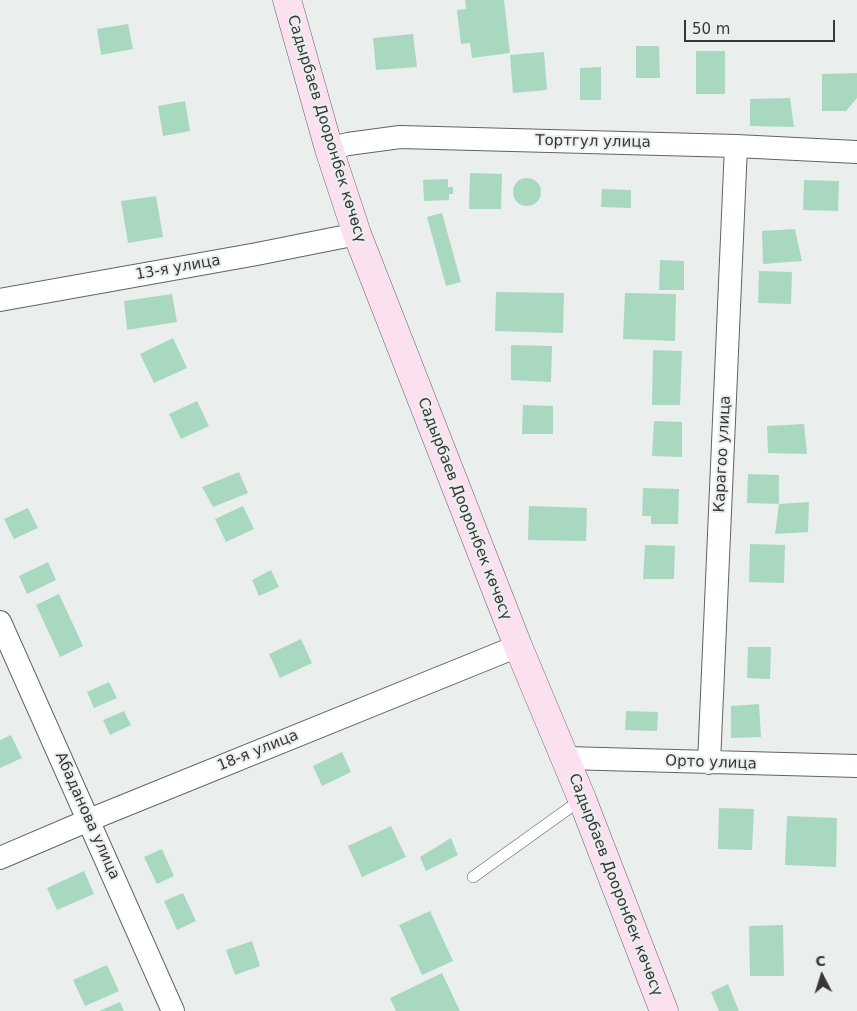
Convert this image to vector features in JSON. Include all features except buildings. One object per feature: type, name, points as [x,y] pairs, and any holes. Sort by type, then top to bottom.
[{"type":"main road","name":"Садырбаев Дооронбек көчөсү","points":[[287,0],[329,149],[357,234],[518,646],[566,758],[664,1011]]},
{"type":"street","name":"Тортгул улица","points":[[329,149],[348,144],[400,137],[736,146],[857,152]]},
{"type":"street","name":"Карагоо улица","points":[[709,763],[736,146]]},
{"type":"street","name":"13-я улица","points":[[0,300],[357,234]]},
{"type":"street","name":"Абаданова улица","points":[[0,622],[173,1011]]},
{"type":"street","name":"18-я улица","points":[[0,858],[518,646]]},
{"type":"street","name":"Орто улица","points":[[566,758],[857,766]]},
{"type":"lane","points":[[473,878],[582,799]]}]
